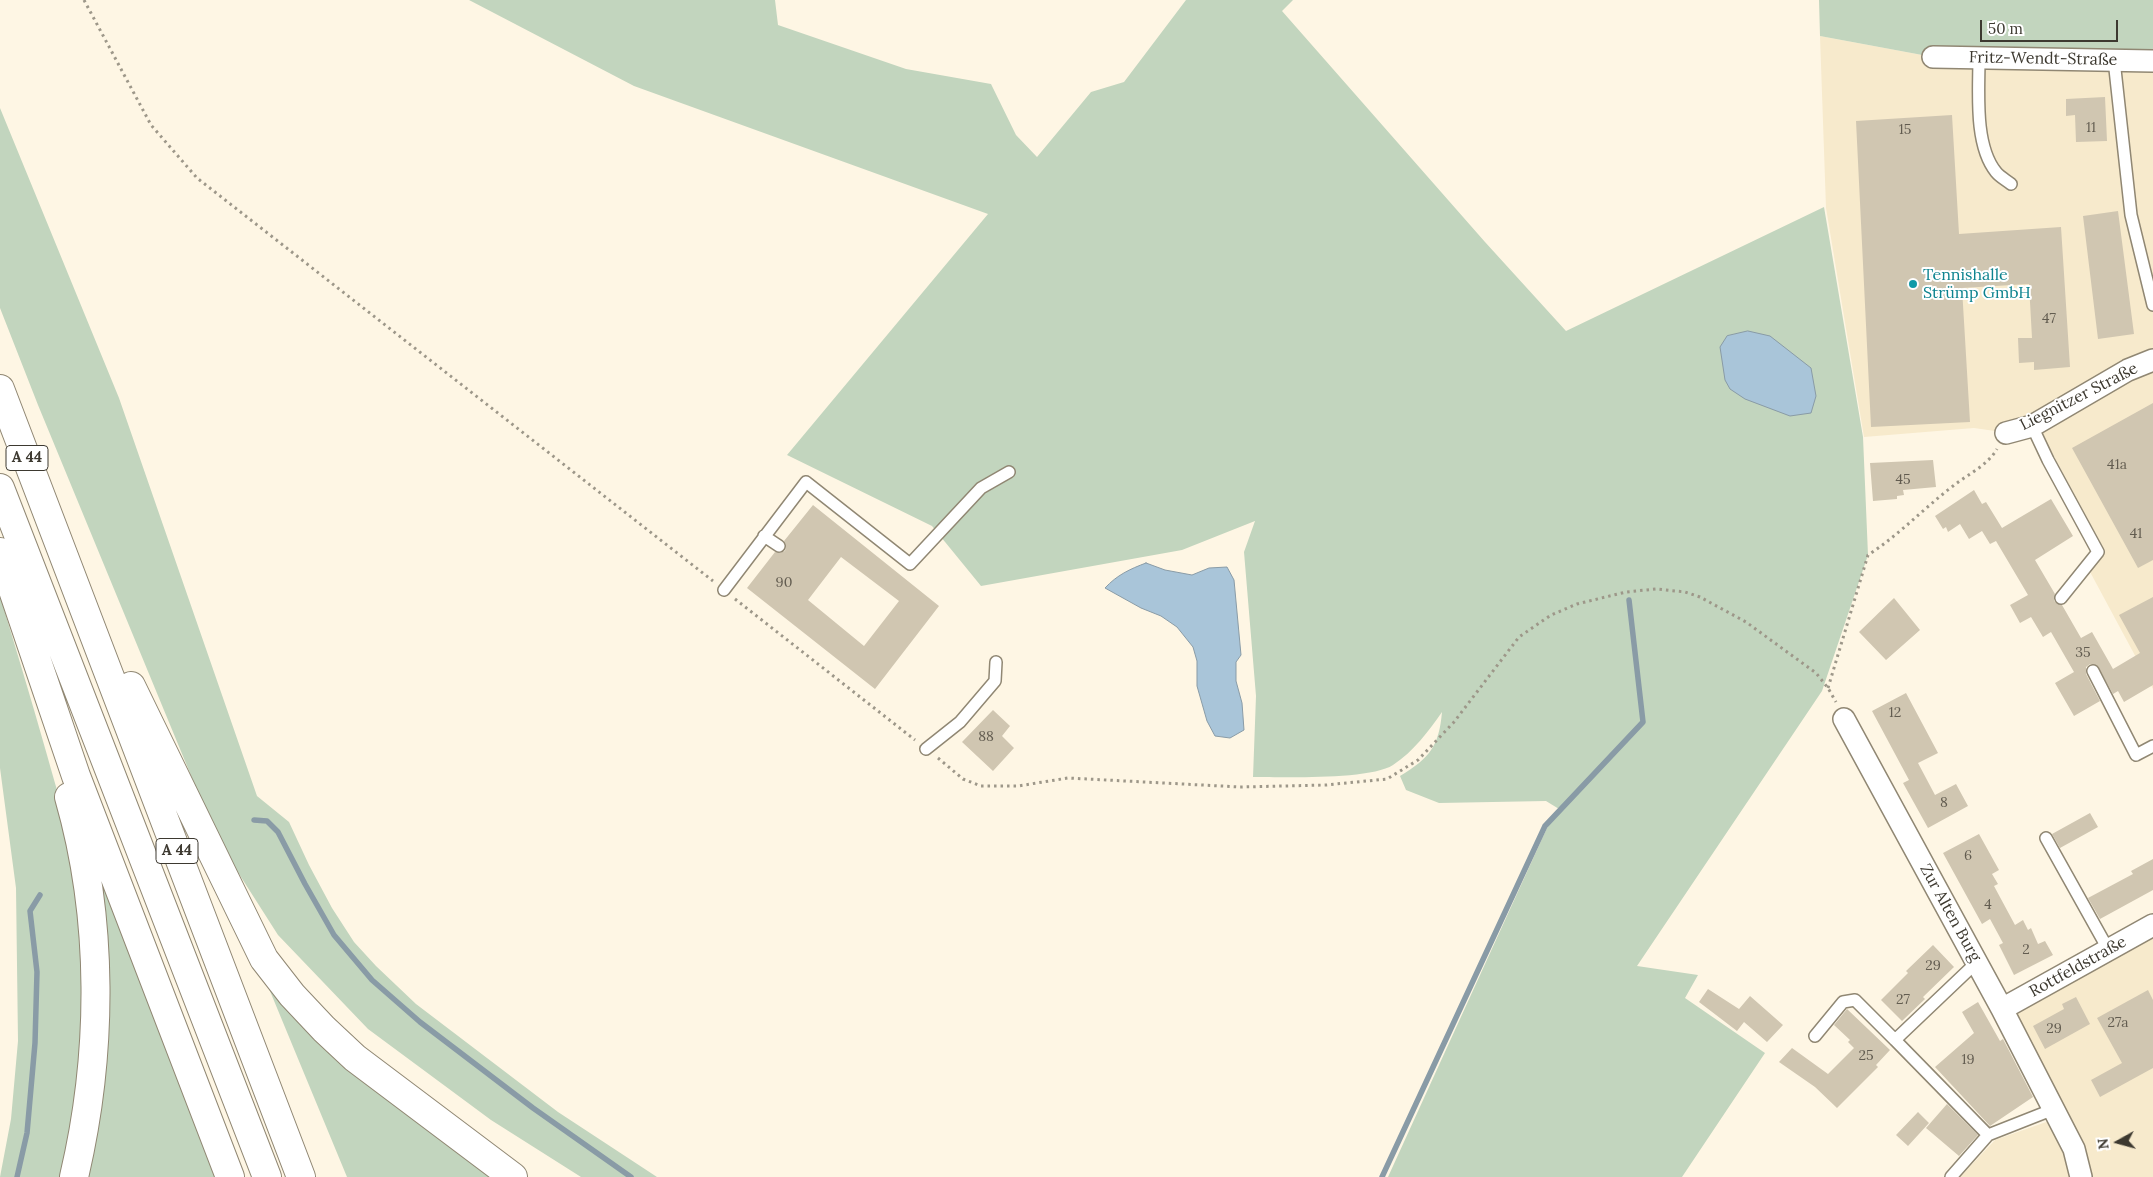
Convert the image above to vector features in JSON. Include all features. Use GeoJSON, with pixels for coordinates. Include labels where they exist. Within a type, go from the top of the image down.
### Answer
{"type":"FeatureCollection","features":[{"type":"Feature","properties":{"kind":"highway","name":"A 44"},"geometry":{"type":"LineString","coordinates":[[0,389],[301,1177]]}},
{"type":"Feature","properties":{"kind":"highway","name":"A 44"},"geometry":{"type":"LineString","coordinates":[[0,488],[268,1177]]}},
{"type":"Feature","properties":{"kind":"highway"},"geometry":{"type":"LineString","coordinates":[[53,526],[264,959],[292,995],[355,1058],[513,1177]]}},
{"type":"Feature","properties":{"kind":"highway"},"geometry":{"type":"LineString","coordinates":[[0,552],[25,631],[76,776],[230,1177]]}},
{"type":"Feature","properties":{"kind":"highway"},"geometry":{"type":"LineString","coordinates":[[25,631],[43,708],[72,807],[85,866],[92,925],[95,997],[92,1065],[84,1135],[74,1177]]}},
{"type":"Feature","properties":{"kind":"street","name":"Fritz-Wendt-Straße"},"geometry":{"type":"LineString","coordinates":[[1933,57],[2153,61]]}},
{"type":"Feature","properties":{"kind":"street","name":"Liegnitzer Straße"},"geometry":{"type":"LineString","coordinates":[[2006,433],[2032,426],[2128,370],[2153,360]]}},
{"type":"Feature","properties":{"kind":"street","name":"Zur Alten Burg"},"geometry":{"type":"LineString","coordinates":[[1844,719],[1977,962],[2054,1109],[2074,1149],[2081,1177]]}},
{"type":"Feature","properties":{"kind":"street","name":"Rottfeldstraße"},"geometry":{"type":"LineString","coordinates":[[2002,1009],[2153,925]]}},
{"type":"Feature","properties":{"kind":"lane"},"geometry":{"type":"LineString","coordinates":[[1979,58],[1980,123],[1985,153],[1996,172],[2011,184]]}},
{"type":"Feature","properties":{"kind":"lane"},"geometry":{"type":"LineString","coordinates":[[2114,60],[2130,215],[2153,305]]}},
{"type":"Feature","properties":{"kind":"lane"},"geometry":{"type":"LineString","coordinates":[[2032,426],[2048,460],[2098,552],[2061,598]]}},
{"type":"Feature","properties":{"kind":"lane"},"geometry":{"type":"LineString","coordinates":[[724,590],[806,482],[910,564],[981,488],[1009,472]]}},
{"type":"Feature","properties":{"kind":"lane"},"geometry":{"type":"LineString","coordinates":[[764,536],[779,546]]}},
{"type":"Feature","properties":{"kind":"lane"},"geometry":{"type":"LineString","coordinates":[[926,749],[960,722],[994,681],[996,662]]}},
{"type":"Feature","properties":{"kind":"lane"},"geometry":{"type":"LineString","coordinates":[[2093,671],[2136,755],[2153,746]]}},
{"type":"Feature","properties":{"kind":"lane"},"geometry":{"type":"LineString","coordinates":[[2046,838],[2108,949]]}},
{"type":"Feature","properties":{"kind":"lane"},"geometry":{"type":"LineString","coordinates":[[1896,1040],[1977,962]]}},
{"type":"Feature","properties":{"kind":"lane"},"geometry":{"type":"LineString","coordinates":[[1815,1036],[1843,1002],[1855,1000],[1988,1135]]}},
{"type":"Feature","properties":{"kind":"lane"},"geometry":{"type":"LineString","coordinates":[[1951,1177],[1988,1135],[2054,1109]]}},
{"type":"Feature","properties":{"kind":"path"},"geometry":{"type":"LineString","coordinates":[[1828,688],[1868,555],[1888,542],[1952,486],[1990,460],[2006,433]]}},
{"type":"Feature","properties":{"kind":"shaded area"},"geometry":{"type":"Polygon","coordinates":[[[1820,36],[1933,57],[2153,61],[2153,689],[2089,570],[2104,549],[2044,438],[1974,428],[1864,437],[1826,208],[1820,36]]]}},
{"type":"Feature","properties":{"kind":"shaded area"},"geometry":{"type":"Polygon","coordinates":[[[2153,925],[2153,1177],[1960,1177],[1995,1140],[2049,1121],[2002,1009],[2153,925]]]}},
{"type":"Feature","properties":{"kind":"green space"},"geometry":{"type":"Polygon","coordinates":[[[469,0],[775,0],[778,25],[906,69],[991,84],[1016,135],[1037,157],[1091,92],[1124,82],[1186,0],[1293,0],[1282,11],[1485,242],[1566,331],[1824,207],[1863,437],[1868,555],[1822,691],[1637,966],[1698,975],[1685,998],[1765,1053],[1682,1177],[1388,1177],[1547,828],[1559,809],[1546,801],[1439,803],[1406,790],[1400,776],[1419,763],[1431,750],[1441,724],[1442,712],[1408,754],[1393,765],[1382,770],[1326,777],[1253,777],[1256,696],[1244,552],[1255,521],[1182,550],[981,586],[932,526],[787,455],[988,214],[634,86],[469,0]]]}},
{"type":"Feature","properties":{"kind":"green space"},"geometry":{"type":"Polygon","coordinates":[[[1819,0],[2153,0],[2153,61],[1933,57],[1820,36],[1819,0]]]}},
{"type":"Feature","properties":{"kind":"green space"},"geometry":{"type":"Polygon","coordinates":[[[0,108],[119,398],[257,796],[289,822],[332,908],[354,942],[376,966],[416,1004],[558,1112],[657,1177],[581,1177],[491,1120],[368,1029],[278,935],[218,841],[38,405],[0,308],[0,108]]]}},
{"type":"Feature","properties":{"kind":"green space"},"geometry":{"type":"Polygon","coordinates":[[[0,596],[36,715],[65,821],[73,865],[78,910],[82,999],[80,1044],[70,1133],[61,1177],[0,1177],[11,1119],[18,1041],[16,888],[0,768],[0,596]]]}},
{"type":"Feature","properties":{"kind":"green space"},"geometry":{"type":"Polygon","coordinates":[[[101,878],[218,1177],[83,1177],[96,879],[101,878]]]}},
{"type":"Feature","properties":{"kind":"green space"},"geometry":{"type":"Polygon","coordinates":[[[265,979],[512,1177],[347,1177],[265,979]]]}},
{"type":"Feature","properties":{"kind":"water"},"geometry":{"type":"Polygon","coordinates":[[[1748,331],[1770,336],[1811,368],[1816,396],[1811,413],[1790,416],[1745,399],[1730,389],[1725,380],[1720,347],[1727,336],[1748,331]]]}},
{"type":"Feature","properties":{"kind":"water"},"geometry":{"type":"Polygon","coordinates":[[[1146,563],[1165,570],[1192,575],[1209,568],[1227,567],[1234,580],[1241,655],[1236,662],[1236,681],[1242,703],[1244,730],[1230,738],[1215,736],[1207,721],[1197,686],[1197,661],[1193,647],[1177,627],[1161,616],[1141,608],[1105,588],[1114,579],[1146,563]]]}},
{"type":"Feature","properties":{"kind":"building"},"geometry":{"type":"Polygon","coordinates":[[[2105,97],[2107,141],[2076,142],[2075,115],[2066,116],[2066,99],[2105,97]]]}},
{"type":"Feature","properties":{"kind":"building","name":"Tennishalle Strümp GmbH"},"geometry":{"type":"Polygon","coordinates":[[[1952,115],[1959,234],[2061,227],[2070,367],[2034,370],[2034,362],[2019,363],[2018,338],[2032,338],[2029,284],[1962,288],[1970,422],[1871,427],[1856,121],[1952,115]]]}},
{"type":"Feature","properties":{"kind":"building"},"geometry":{"type":"Polygon","coordinates":[[[2118,211],[2134,334],[2098,339],[2083,216],[2118,211]]]}},
{"type":"Feature","properties":{"kind":"building"},"geometry":{"type":"Polygon","coordinates":[[[2153,403],[2153,560],[2138,568],[2072,448],[2153,403]]]}},
{"type":"Feature","properties":{"kind":"building"},"geometry":{"type":"Polygon","coordinates":[[[1933,460],[1936,487],[1903,490],[1904,495],[1897,496],[1897,499],[1873,501],[1870,463],[1933,460]]]}},
{"type":"Feature","properties":{"kind":"building"},"geometry":{"type":"Polygon","coordinates":[[[1974,490],[1982,504],[1986,502],[2002,528],[2051,499],[2073,536],[2035,560],[2055,594],[2054,601],[2062,605],[2081,638],[2092,632],[2113,669],[2140,653],[2119,615],[2153,597],[2153,685],[2124,702],[2118,691],[2113,694],[2097,665],[2090,664],[2086,667],[2086,674],[2100,701],[2074,716],[2055,683],[2074,672],[2051,632],[2043,637],[2031,617],[2020,623],[2010,605],[2028,595],[1996,541],[1990,544],[1982,531],[1969,539],[1960,524],[1948,532],[1946,527],[1943,529],[1935,516],[1974,490]]]}},
{"type":"Feature","properties":{"kind":"building"},"geometry":{"type":"Polygon","coordinates":[[[813,505],[939,606],[875,689],[747,588],[775,552],[785,551],[784,541],[813,505]],[[841,557],[808,600],[864,646],[899,601],[841,557]]]}},
{"type":"Feature","properties":{"kind":"building"},"geometry":{"type":"Polygon","coordinates":[[[1894,598],[1920,630],[1886,660],[1859,632],[1894,598]]]}},
{"type":"Feature","properties":{"kind":"building"},"geometry":{"type":"Polygon","coordinates":[[[1906,693],[1938,753],[1918,763],[1935,795],[1956,784],[1968,806],[1928,828],[1903,783],[1909,780],[1872,711],[1906,693]]]}},
{"type":"Feature","properties":{"kind":"building"},"geometry":{"type":"Polygon","coordinates":[[[993,710],[1010,726],[1002,736],[1014,748],[993,771],[962,742],[993,710]]]}},
{"type":"Feature","properties":{"kind":"building"},"geometry":{"type":"Polygon","coordinates":[[[2090,813],[2098,827],[2060,848],[2052,834],[2090,813]]]}},
{"type":"Feature","properties":{"kind":"building"},"geometry":{"type":"Polygon","coordinates":[[[1979,834],[1999,870],[1992,874],[1998,884],[1994,886],[2015,925],[2023,920],[2028,930],[2031,928],[2038,944],[2045,941],[2053,955],[2014,975],[1999,945],[2003,943],[1990,919],[1982,924],[1943,853],[1979,834]]]}},
{"type":"Feature","properties":{"kind":"building"},"geometry":{"type":"Polygon","coordinates":[[[2153,859],[2153,890],[2100,919],[2088,898],[2133,874],[2131,871],[2153,859]]]}},
{"type":"Feature","properties":{"kind":"building"},"geometry":{"type":"Polygon","coordinates":[[[1933,945],[1954,967],[1923,997],[1925,999],[1902,1021],[1881,1000],[1908,973],[1906,971],[1933,945]]]}},
{"type":"Feature","properties":{"kind":"building"},"geometry":{"type":"Polygon","coordinates":[[[1708,989],[1739,1009],[1750,996],[1783,1025],[1767,1042],[1744,1022],[1737,1031],[1699,1002],[1708,989]]]}},
{"type":"Feature","properties":{"kind":"building"},"geometry":{"type":"Polygon","coordinates":[[[2148,990],[2153,1000],[2153,1068],[2100,1097],[2091,1080],[2122,1063],[2097,1018],[2148,990]]]}},
{"type":"Feature","properties":{"kind":"building"},"geometry":{"type":"Polygon","coordinates":[[[2076,997],[2090,1024],[2045,1049],[2033,1026],[2064,1009],[2062,1004],[2076,997]]]}},
{"type":"Feature","properties":{"kind":"building"},"geometry":{"type":"Polygon","coordinates":[[[1978,1002],[2000,1041],[2003,1039],[2033,1097],[1990,1126],[1935,1067],[1974,1033],[1962,1012],[1978,1002]]]}},
{"type":"Feature","properties":{"kind":"building"},"geometry":{"type":"Polygon","coordinates":[[[1847,1009],[1890,1050],[1876,1065],[1878,1067],[1837,1108],[1815,1087],[1779,1062],[1792,1048],[1828,1074],[1854,1048],[1848,1042],[1850,1040],[1834,1025],[1847,1009]]]}},
{"type":"Feature","properties":{"kind":"building"},"geometry":{"type":"Polygon","coordinates":[[[1947,1104],[1978,1135],[1959,1156],[1926,1128],[1947,1104]]]}},
{"type":"Feature","properties":{"kind":"building"},"geometry":{"type":"Polygon","coordinates":[[[1918,1112],[1929,1123],[1908,1146],[1896,1135],[1918,1112]]]}},
{"type":"Feature","properties":{"kind":"waterway"},"geometry":{"type":"LineString","coordinates":[[1382,1177],[1545,826],[1643,722],[1629,600]]}},
{"type":"Feature","properties":{"kind":"waterway"},"geometry":{"type":"LineString","coordinates":[[254,820],[267,821],[278,832],[334,935],[372,980],[420,1022],[533,1108],[631,1177]]}},
{"type":"Feature","properties":{"kind":"waterway"},"geometry":{"type":"LineString","coordinates":[[17,1177],[27,1133],[35,1043],[37,972],[30,911],[40,895]]}},
{"type":"Feature","properties":{"kind":"place","name":"Tennishalle Strümp GmbH"},"geometry":{"type":"Point","coordinates":[1913,284]}}]}
